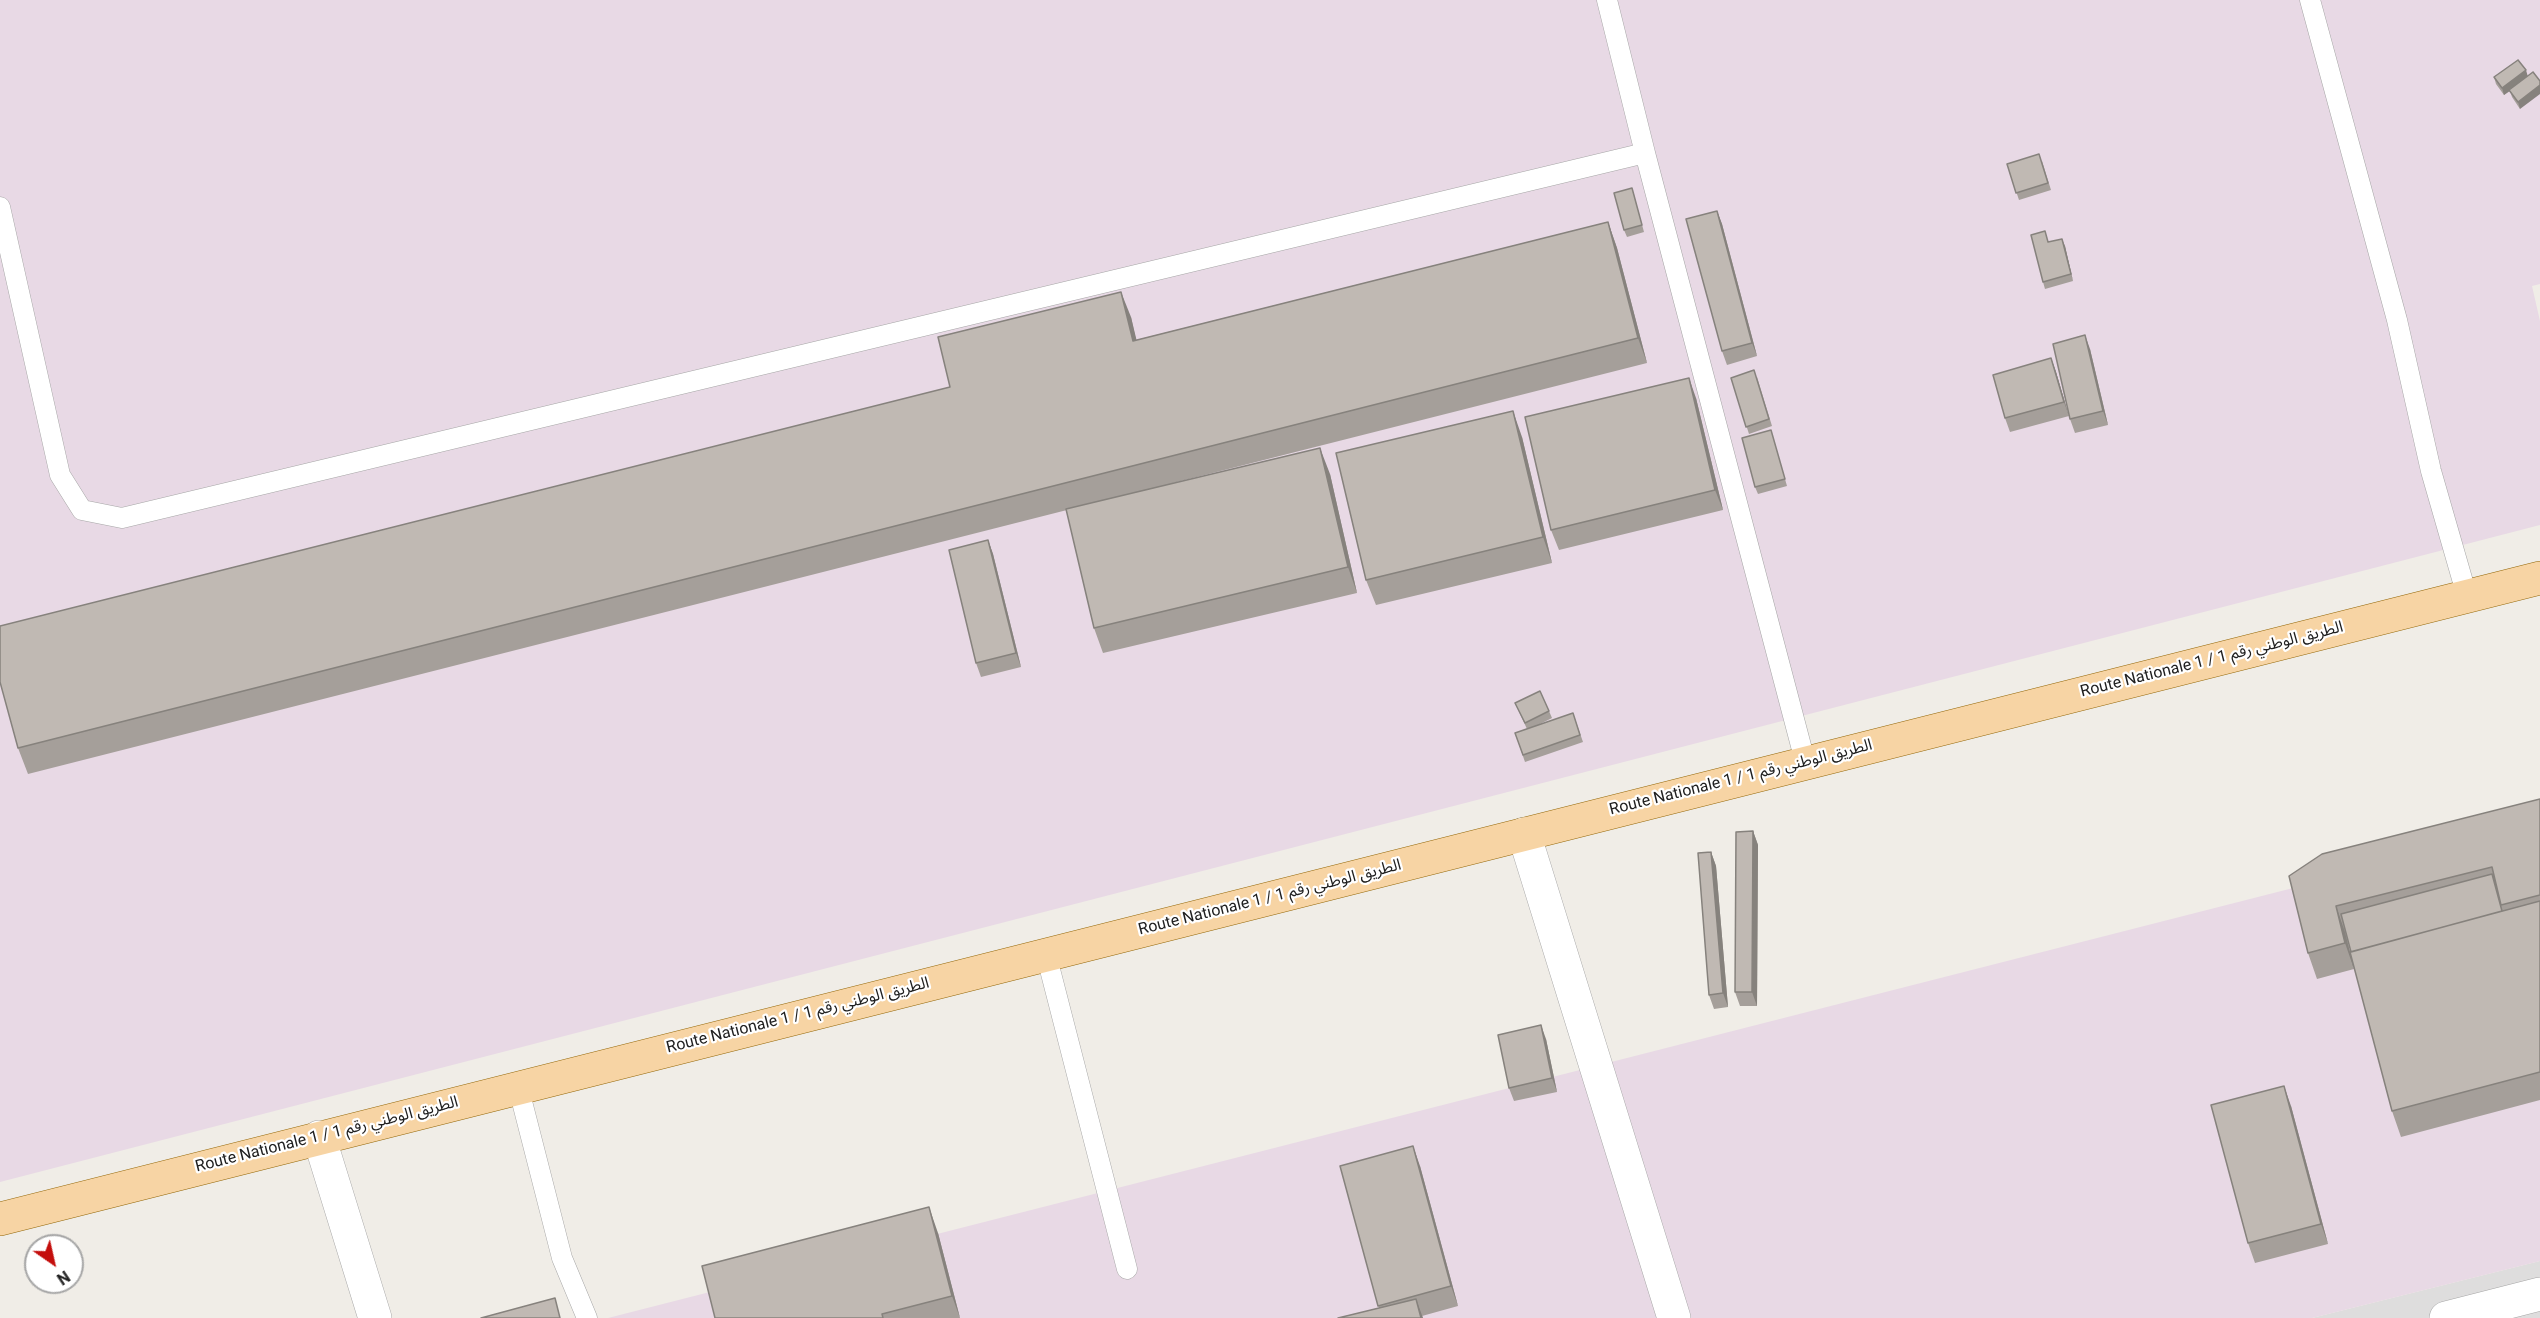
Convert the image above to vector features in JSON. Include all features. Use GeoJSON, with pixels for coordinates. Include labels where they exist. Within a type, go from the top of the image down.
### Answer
{"type":"FeatureCollection","features":[{"type":"Feature","properties":{"kind":"main road","name":"Route Nationale 1 / الطريق الوطني رقم 1"},"geometry":{"type":"LineString","coordinates":[[0,1219],[1805,761],[2540,578]]}},
{"type":"Feature","properties":{"kind":"street"},"geometry":{"type":"LineString","coordinates":[[1524,834],[1674,1318]]}},
{"type":"Feature","properties":{"kind":"street"},"geometry":{"type":"LineString","coordinates":[[319,1137],[375,1318]]}},
{"type":"Feature","properties":{"kind":"street"},"geometry":{"type":"LineString","coordinates":[[2446,1318],[2540,1294]]}},
{"type":"Feature","properties":{"kind":"lane"},"geometry":{"type":"LineString","coordinates":[[1607,0],[1805,761]]}},
{"type":"Feature","properties":{"kind":"lane"},"geometry":{"type":"LineString","coordinates":[[2310,0],[2397,320],[2431,471],[2467,596]]}},
{"type":"Feature","properties":{"kind":"lane"},"geometry":{"type":"LineString","coordinates":[[0,207],[60,475],[82,510],[122,518],[1645,153]]}},
{"type":"Feature","properties":{"kind":"lane"},"geometry":{"type":"LineString","coordinates":[[1046,954],[1127,1269]]}},
{"type":"Feature","properties":{"kind":"lane"},"geometry":{"type":"LineString","coordinates":[[518,1086],[562,1258],[587,1318]]}},
{"type":"Feature","properties":{"kind":"shaded area"},"geometry":{"type":"Polygon","coordinates":[[[0,0],[2540,0],[2540,284],[2532,286],[2540,321],[2540,525],[0,1182],[0,0]]]}},
{"type":"Feature","properties":{"kind":"shaded area"},"geometry":{"type":"Polygon","coordinates":[[[2540,825],[2540,1261],[2312,1318],[608,1318],[2540,825]]]}},
{"type":"Feature","properties":{"kind":"shaded area"},"geometry":{"type":"Polygon","coordinates":[[[2540,1261],[2540,1318],[2312,1318],[2540,1261]]]}},
{"type":"Feature","properties":{"kind":"building"},"geometry":{"type":"Polygon","coordinates":[[[2518,60],[2526,70],[2502,88],[2494,77],[2518,60]]]}},
{"type":"Feature","properties":{"kind":"building"},"geometry":{"type":"Polygon","coordinates":[[[2533,72],[2540,81],[2540,85],[2518,102],[2509,90],[2533,72]]]}},
{"type":"Feature","properties":{"kind":"building"},"geometry":{"type":"Polygon","coordinates":[[[2039,154],[2048,183],[2016,193],[2007,164],[2039,154]]]}},
{"type":"Feature","properties":{"kind":"building"},"geometry":{"type":"Polygon","coordinates":[[[1632,188],[1642,225],[1624,230],[1614,193],[1632,188]]]}},
{"type":"Feature","properties":{"kind":"building"},"geometry":{"type":"Polygon","coordinates":[[[1717,211],[1752,343],[1722,351],[1686,219],[1717,211]]]}},
{"type":"Feature","properties":{"kind":"building"},"geometry":{"type":"Polygon","coordinates":[[[1608,222],[1638,338],[18,748],[0,682],[0,626],[950,387],[938,337],[1121,292],[1133,341],[1608,222]]]}},
{"type":"Feature","properties":{"kind":"building"},"geometry":{"type":"Polygon","coordinates":[[[2045,231],[2048,242],[2062,239],[2071,274],[2043,282],[2031,235],[2045,231]]]}},
{"type":"Feature","properties":{"kind":"building"},"geometry":{"type":"Polygon","coordinates":[[[2085,335],[2103,411],[2070,419],[2053,344],[2085,335]]]}},
{"type":"Feature","properties":{"kind":"building"},"geometry":{"type":"Polygon","coordinates":[[[2051,358],[2064,402],[2005,418],[1993,375],[2051,358]]]}},
{"type":"Feature","properties":{"kind":"building"},"geometry":{"type":"Polygon","coordinates":[[[1754,370],[1769,419],[1746,427],[1731,378],[1754,370]]]}},
{"type":"Feature","properties":{"kind":"building"},"geometry":{"type":"Polygon","coordinates":[[[1689,378],[1715,490],[1551,530],[1525,417],[1689,378]]]}},
{"type":"Feature","properties":{"kind":"building"},"geometry":{"type":"Polygon","coordinates":[[[1513,411],[1543,537],[1366,580],[1336,453],[1513,411]]]}},
{"type":"Feature","properties":{"kind":"building"},"geometry":{"type":"Polygon","coordinates":[[[1771,430],[1785,479],[1755,487],[1742,438],[1771,430]]]}},
{"type":"Feature","properties":{"kind":"building"},"geometry":{"type":"Polygon","coordinates":[[[1320,448],[1348,567],[1094,628],[1066,509],[1320,448]]]}},
{"type":"Feature","properties":{"kind":"building"},"geometry":{"type":"Polygon","coordinates":[[[988,540],[1016,653],[976,663],[949,550],[988,540]]]}},
{"type":"Feature","properties":{"kind":"building"},"geometry":{"type":"Polygon","coordinates":[[[1540,691],[1549,711],[1525,723],[1515,703],[1540,691]]]}},
{"type":"Feature","properties":{"kind":"building"},"geometry":{"type":"Polygon","coordinates":[[[1573,713],[1580,735],[1523,755],[1515,733],[1573,713]]]}},
{"type":"Feature","properties":{"kind":"building"},"geometry":{"type":"Polygon","coordinates":[[[2540,799],[2540,895],[2501,905],[2492,867],[2336,906],[2345,943],[2308,953],[2289,876],[2322,854],[2540,799]]]}},
{"type":"Feature","properties":{"kind":"building"},"geometry":{"type":"Polygon","coordinates":[[[1753,831],[1752,992],[1735,992],[1736,832],[1753,831]]]}},
{"type":"Feature","properties":{"kind":"building"},"geometry":{"type":"Polygon","coordinates":[[[1711,852],[1723,993],[1709,995],[1698,853],[1711,852]]]}},
{"type":"Feature","properties":{"kind":"building"},"geometry":{"type":"Polygon","coordinates":[[[2492,874],[2502,911],[2351,952],[2341,914],[2492,874]]]}},
{"type":"Feature","properties":{"kind":"building"},"geometry":{"type":"Polygon","coordinates":[[[2540,901],[2540,1072],[2392,1111],[2350,952],[2540,901]]]}},
{"type":"Feature","properties":{"kind":"building"},"geometry":{"type":"Polygon","coordinates":[[[1541,1025],[1552,1078],[1509,1088],[1498,1035],[1541,1025]]]}},
{"type":"Feature","properties":{"kind":"building"},"geometry":{"type":"Polygon","coordinates":[[[2284,1086],[2321,1224],[2248,1243],[2211,1105],[2284,1086]]]}},
{"type":"Feature","properties":{"kind":"building"},"geometry":{"type":"Polygon","coordinates":[[[1413,1146],[1451,1286],[1378,1306],[1340,1166],[1413,1146]]]}},
{"type":"Feature","properties":{"kind":"building"},"geometry":{"type":"Polygon","coordinates":[[[929,1207],[952,1296],[882,1314],[883,1318],[715,1318],[702,1266],[929,1207]]]}},
{"type":"Feature","properties":{"kind":"building"},"geometry":{"type":"Polygon","coordinates":[[[555,1298],[560,1318],[481,1318],[555,1298]]]}},
{"type":"Feature","properties":{"kind":"building"},"geometry":{"type":"Polygon","coordinates":[[[1416,1299],[1421,1318],[1338,1318],[1416,1299]]]}}]}
